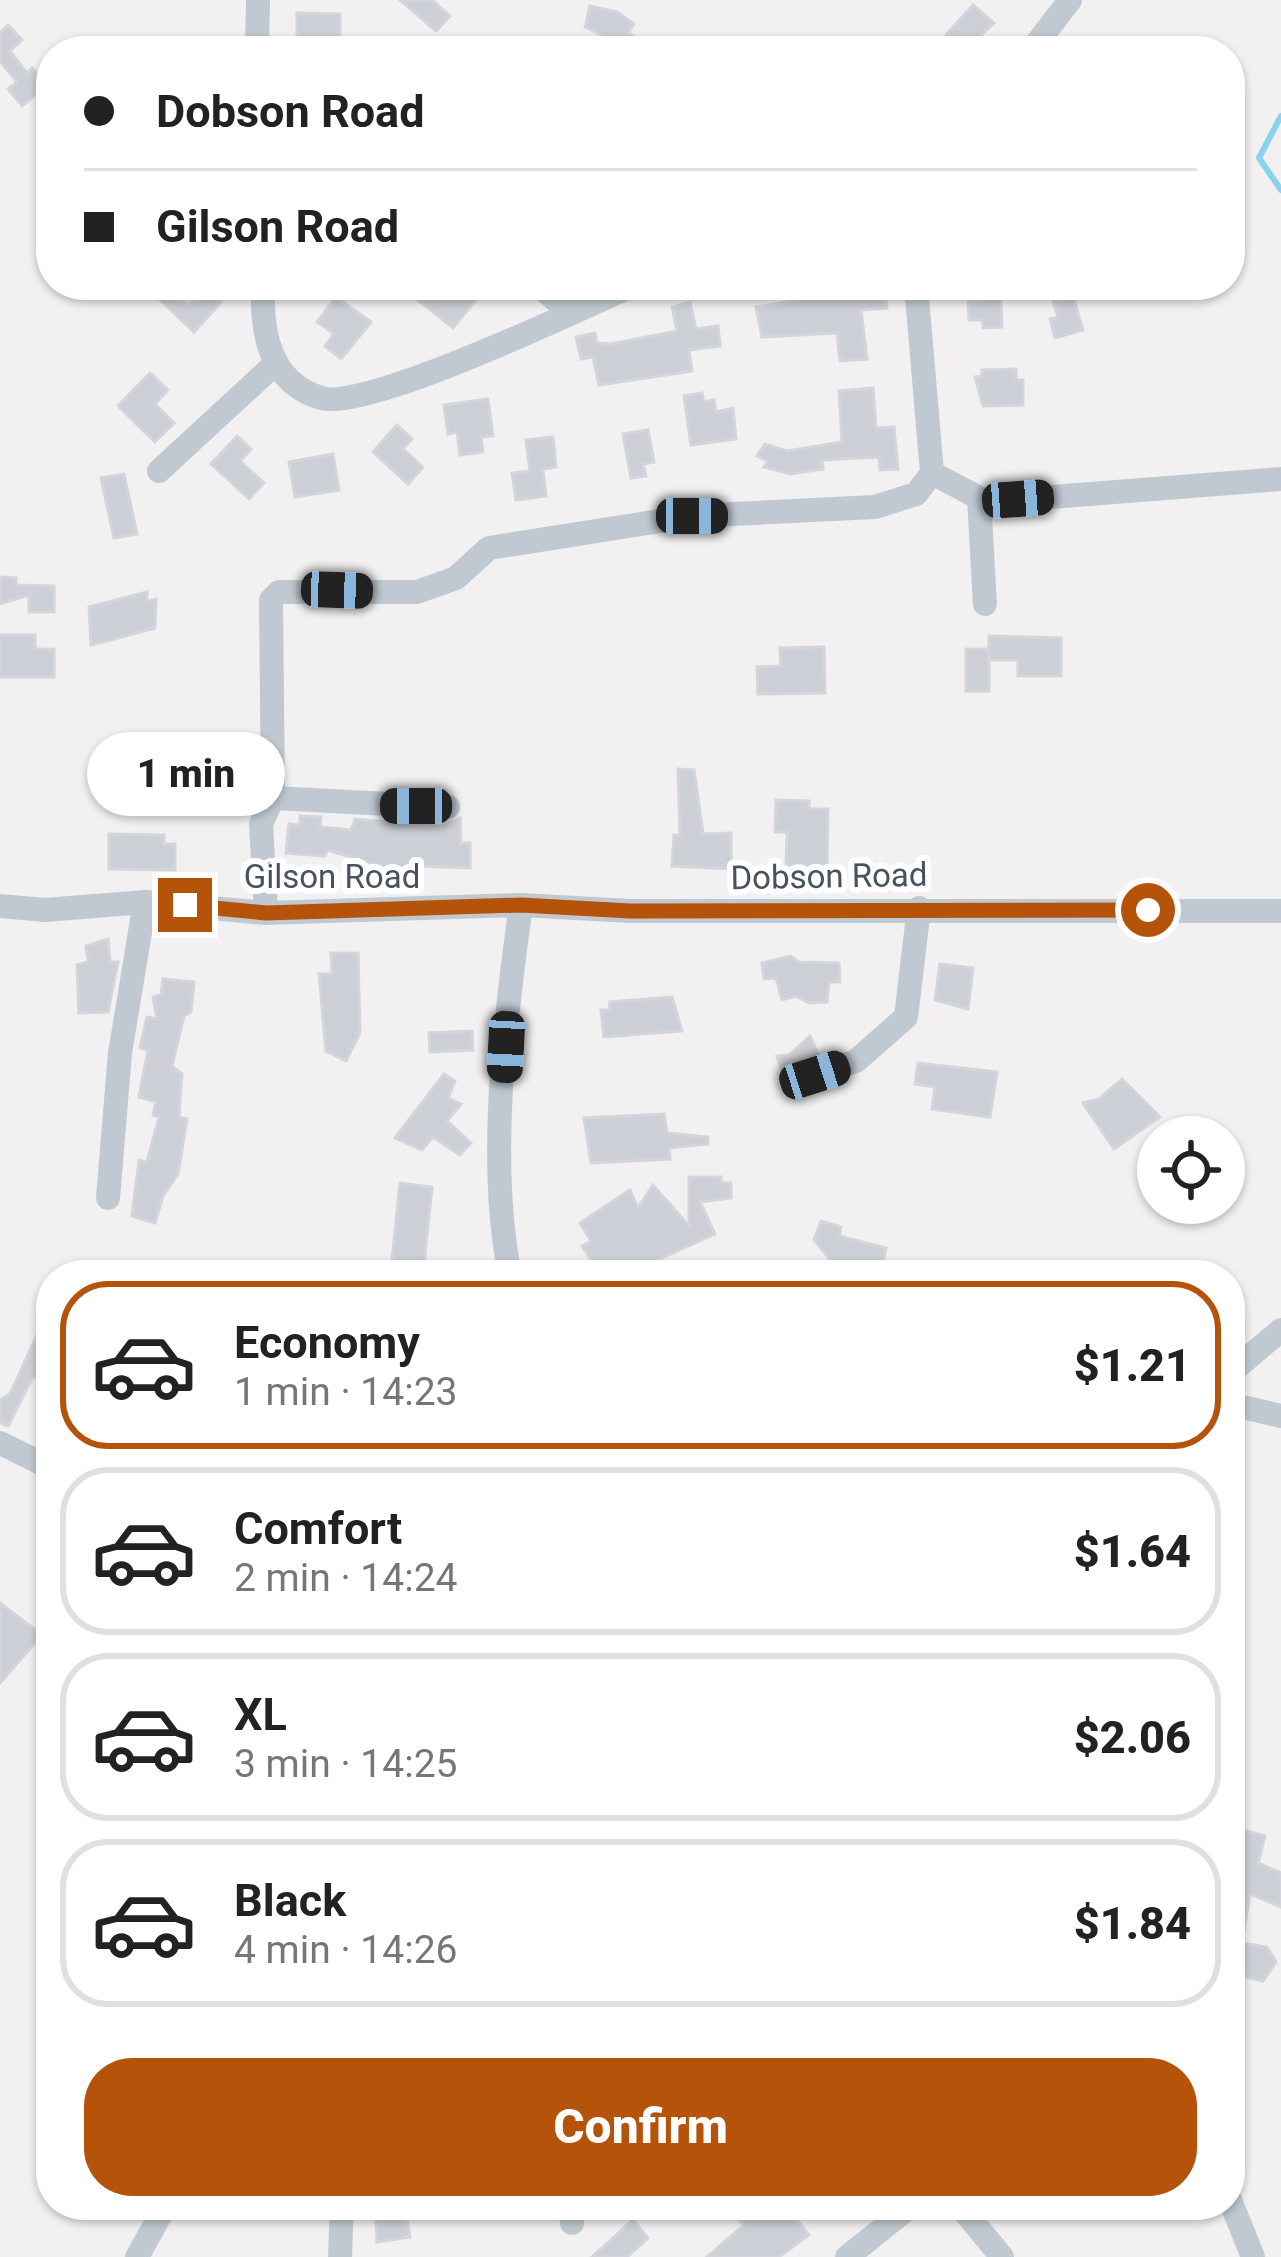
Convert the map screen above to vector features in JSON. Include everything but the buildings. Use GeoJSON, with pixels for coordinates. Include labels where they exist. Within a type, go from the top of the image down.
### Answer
{"type":"FeatureCollection","features":[{"type":"Feature","properties":{"kind":"street"},"geometry":{"type":"LineString","coordinates":[[257,36],[258,0]]}},
{"type":"Feature","properties":{"kind":"street"},"geometry":{"type":"LineString","coordinates":[[1042,36],[1070,0]]}},
{"type":"Feature","properties":{"kind":"street"},"geometry":{"type":"LineString","coordinates":[[263,300],[266,348],[276,363],[322,399],[350,399],[600,300]]}},
{"type":"Feature","properties":{"kind":"street"},"geometry":{"type":"LineString","coordinates":[[556,300],[571,313]]}},
{"type":"Feature","properties":{"kind":"street"},"geometry":{"type":"LineString","coordinates":[[266,913],[261,824],[273,798],[271,600],[278,592],[418,592],[456,578],[489,548],[692,516],[875,507],[916,494],[932,472],[917,300]]}},
{"type":"Feature","properties":{"kind":"street"},"geometry":{"type":"LineString","coordinates":[[159,471],[276,363]]}},
{"type":"Feature","properties":{"kind":"street"},"geometry":{"type":"LineString","coordinates":[[932,472],[987,502],[1281,479]]}},
{"type":"Feature","properties":{"kind":"street"},"geometry":{"type":"LineString","coordinates":[[979,498],[985,604]]}},
{"type":"Feature","properties":{"kind":"street"},"geometry":{"type":"LineString","coordinates":[[273,798],[448,807]]}},
{"type":"Feature","properties":{"kind":"street"},"geometry":{"type":"LineString","coordinates":[[108,1198],[120,1053],[145,902]]}},
{"type":"Feature","properties":{"kind":"street","name":"Gilson Road"},"geometry":{"type":"LineString","coordinates":[[0,906],[45,910],[145,902],[266,913],[521,905]]}},
{"type":"Feature","properties":{"kind":"street"},"geometry":{"type":"LineString","coordinates":[[508,1260],[503,1231],[507,1005],[521,905]]}},
{"type":"Feature","properties":{"kind":"street","name":"Dobson Road"},"geometry":{"type":"LineString","coordinates":[[521,905],[630,911],[1281,911]]}},
{"type":"Feature","properties":{"kind":"street"},"geometry":{"type":"LineString","coordinates":[[815,1075],[856,1061],[906,1016],[919,908]]}},
{"type":"Feature","properties":{"kind":"street"},"geometry":{"type":"LineString","coordinates":[[1245,1360],[1281,1330]]}},
{"type":"Feature","properties":{"kind":"street"},"geometry":{"type":"LineString","coordinates":[[1245,1408],[1281,1416]]}},
{"type":"Feature","properties":{"kind":"street"},"geometry":{"type":"LineString","coordinates":[[0,1443],[36,1461]]}},
{"type":"Feature","properties":{"kind":"street"},"geometry":{"type":"LineString","coordinates":[[137,2257],[158,2220]]}},
{"type":"Feature","properties":{"kind":"street"},"geometry":{"type":"LineString","coordinates":[[340,2257],[341,2220]]}},
{"type":"Feature","properties":{"kind":"street"},"geometry":{"type":"LineString","coordinates":[[847,2257],[893,2220]]}},
{"type":"Feature","properties":{"kind":"street"},"geometry":{"type":"LineString","coordinates":[[978,2220],[1002,2257]]}},
{"type":"Feature","properties":{"kind":"street"},"geometry":{"type":"LineString","coordinates":[[1238,2220],[1253,2257]]}},
{"type":"Feature","properties":{"kind":"waterway"},"geometry":{"type":"LineString","coordinates":[[1281,116],[1259,158],[1281,190]]}},
{"type":"Feature","properties":{"kind":"route"},"geometry":{"type":"LineString","coordinates":[[185,905],[266,913],[521,905],[630,911],[1148,910]]}}]}
